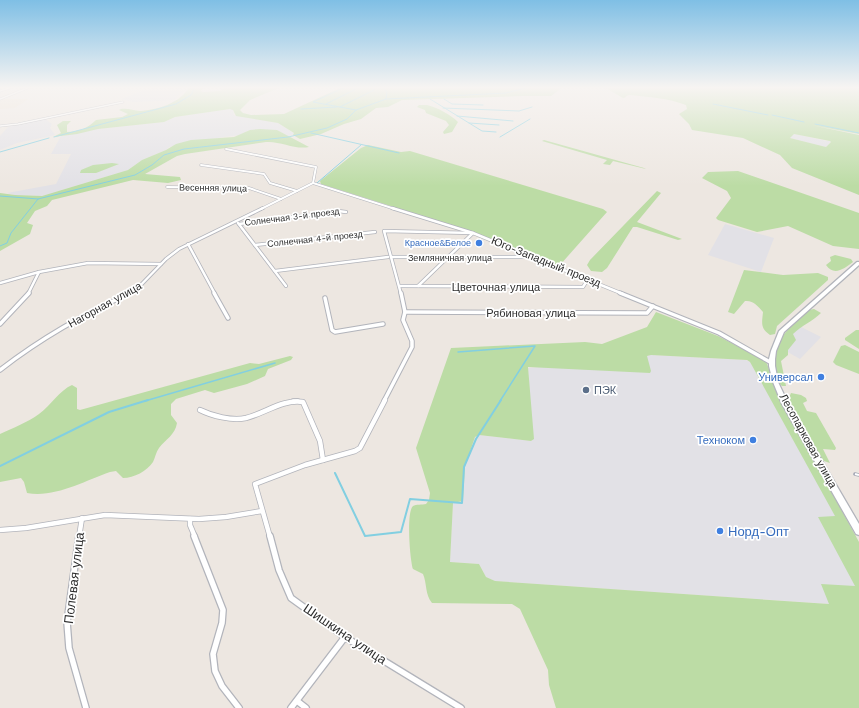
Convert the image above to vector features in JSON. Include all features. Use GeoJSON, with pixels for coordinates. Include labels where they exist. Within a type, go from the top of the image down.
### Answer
{"type":"FeatureCollection","features":[{"type":"Feature","properties":{"kind":"street"},"geometry":{"type":"LineString","coordinates":[[0,126],[38,120]]}},
{"type":"Feature","properties":{"kind":"street"},"geometry":{"type":"LineString","coordinates":[[226,149],[316,167],[314,184]]}},
{"type":"Feature","properties":{"kind":"street"},"geometry":{"type":"LineString","coordinates":[[201,165],[264,174],[270,182],[297,191]]}},
{"type":"Feature","properties":{"kind":"street","name":"Нагорная улица"},"geometry":{"type":"LineString","coordinates":[[0,370],[15,358],[97,308],[135,291],[171,254],[281,198],[314,184]]}},
{"type":"Feature","properties":{"kind":"street","name":"Юго-Западный проезд"},"geometry":{"type":"LineString","coordinates":[[314,184],[473,233],[719,333],[770,362]]}},
{"type":"Feature","properties":{"kind":"street","name":"Весенняя улица"},"geometry":{"type":"LineString","coordinates":[[166,187],[249,188],[281,198]]}},
{"type":"Feature","properties":{"kind":"street","name":"Солнечная 3-й проезд"},"geometry":{"type":"LineString","coordinates":[[239,224],[338,211],[346,212],[333,207]]}},
{"type":"Feature","properties":{"kind":"street"},"geometry":{"type":"LineString","coordinates":[[236,221],[286,286]]}},
{"type":"Feature","properties":{"kind":"street","name":"Шишкина улица"},"geometry":{"type":"LineString","coordinates":[[461,708],[439,693],[345,637],[291,598],[279,570],[255,484],[287,471],[323,460],[352,454],[360,448],[412,347],[412,341],[403,320],[405,312],[400,286],[390,257],[384,231],[473,233]]}},
{"type":"Feature","properties":{"kind":"street","name":"Солнечная 4-й проезд"},"geometry":{"type":"LineString","coordinates":[[255,245],[375,232]]}},
{"type":"Feature","properties":{"kind":"street"},"geometry":{"type":"LineString","coordinates":[[418,286],[473,233]]}},
{"type":"Feature","properties":{"kind":"street"},"geometry":{"type":"LineString","coordinates":[[188,244],[228,318]]}},
{"type":"Feature","properties":{"kind":"street","name":"Земляничная улица"},"geometry":{"type":"LineString","coordinates":[[275,271],[390,257],[532,257]]}},
{"type":"Feature","properties":{"kind":"street"},"geometry":{"type":"LineString","coordinates":[[0,282],[39,272],[88,263],[161,264]]}},
{"type":"Feature","properties":{"kind":"street","name":"Лесопарковая улица"},"geometry":{"type":"LineString","coordinates":[[859,263],[782,330],[775,344],[770,362],[774,380],[784,402],[859,531]]}},
{"type":"Feature","properties":{"kind":"street"},"geometry":{"type":"LineString","coordinates":[[0,324],[30,292],[39,272]]}},
{"type":"Feature","properties":{"kind":"street","name":"Цветочная улица"},"geometry":{"type":"LineString","coordinates":[[400,286],[583,287],[588,279]]}},
{"type":"Feature","properties":{"kind":"street"},"geometry":{"type":"LineString","coordinates":[[325,298],[332,330],[335,332],[383,324]]}},
{"type":"Feature","properties":{"kind":"street","name":"Рябиновая улица"},"geometry":{"type":"LineString","coordinates":[[405,312],[647,313],[653,306]]}},
{"type":"Feature","properties":{"kind":"street"},"geometry":{"type":"LineString","coordinates":[[200,410],[207,414],[243,418],[297,400],[304,402],[320,441],[323,460]]}},
{"type":"Feature","properties":{"kind":"street","name":"Полевая улица"},"geometry":{"type":"LineString","coordinates":[[0,530],[82,518],[128,514],[190,519],[239,516],[262,511]]}},
{"type":"Feature","properties":{"kind":"street","name":"Полевая улица"},"geometry":{"type":"LineString","coordinates":[[82,518],[67,622],[69,648],[86,708]]}},
{"type":"Feature","properties":{"kind":"street"},"geometry":{"type":"LineString","coordinates":[[190,519],[190,525],[223,610],[224,621],[215,645],[213,660],[215,677],[239,708]]}},
{"type":"Feature","properties":{"kind":"street"},"geometry":{"type":"LineString","coordinates":[[291,708],[345,637]]}},
{"type":"Feature","properties":{"kind":"street"},"geometry":{"type":"LineString","coordinates":[[297,701],[306,708]]}},
{"type":"Feature","properties":{"kind":"shaded area"},"geometry":{"type":"Polygon","coordinates":[[[46,120],[52,124],[50,128],[55,135],[17,143],[0,150],[0,136],[8,127],[46,120]]]}},
{"type":"Feature","properties":{"kind":"shaded area"},"geometry":{"type":"Polygon","coordinates":[[[168,120],[262,120],[278,123],[295,134],[288,136],[277,130],[250,130],[240,135],[169,147],[166,150],[142,160],[128,170],[42,196],[15,195],[7,193],[56,184],[71,154],[51,154],[61,136],[98,129],[164,122],[168,120]]]}},
{"type":"Feature","properties":{"kind":"shaded area"},"geometry":{"type":"Polygon","coordinates":[[[794,134],[831,141],[826,147],[789,138],[794,134]]]}},
{"type":"Feature","properties":{"kind":"shaded area"},"geometry":{"type":"Polygon","coordinates":[[[725,224],[774,238],[761,272],[708,255],[725,224]]]}},
{"type":"Feature","properties":{"kind":"shaded area"},"geometry":{"type":"Polygon","coordinates":[[[799,326],[821,337],[800,359],[786,351],[791,335],[799,326]]]}},
{"type":"Feature","properties":{"kind":"shaded area"},"geometry":{"type":"Polygon","coordinates":[[[647,356],[746,360],[750,362],[859,557],[859,606],[495,581],[486,577],[479,564],[450,562],[453,503],[461,503],[463,501],[465,466],[475,437],[479,435],[532,441],[528,368],[647,358],[647,356]]]}},
{"type":"Feature","properties":{"kind":"green space"},"geometry":{"type":"Polygon","coordinates":[[[96,120],[168,120],[164,122],[98,129],[77,134],[53,137],[61,133],[57,125],[63,121],[71,121],[67,125],[67,132],[79,130],[90,125],[96,120]]]}},
{"type":"Feature","properties":{"kind":"green space"},"geometry":{"type":"Polygon","coordinates":[[[260,120],[357,120],[321,134],[300,139],[293,135],[294,133],[278,123],[260,120]]]}},
{"type":"Feature","properties":{"kind":"green space"},"geometry":{"type":"Polygon","coordinates":[[[444,120],[456,120],[458,122],[452,132],[444,134],[443,132],[449,125],[444,120]]]}},
{"type":"Feature","properties":{"kind":"green space"},"geometry":{"type":"Polygon","coordinates":[[[685,120],[859,120],[859,134],[811,125],[859,135],[859,195],[792,168],[780,155],[743,138],[692,130],[685,120]],[[794,134],[790,138],[826,147],[831,142],[794,134]]]}},
{"type":"Feature","properties":{"kind":"green space"},"geometry":{"type":"Polygon","coordinates":[[[250,130],[277,130],[309,147],[304,148],[266,142],[177,156],[145,174],[180,177],[181,180],[168,183],[133,180],[52,200],[47,206],[35,211],[27,223],[33,225],[30,234],[0,251],[0,193],[42,196],[128,170],[142,160],[176,144],[191,140],[234,137],[250,130]]]}},
{"type":"Feature","properties":{"kind":"green space"},"geometry":{"type":"Polygon","coordinates":[[[544,140],[646,169],[613,161],[610,165],[603,164],[607,160],[542,141],[544,140]]]}},
{"type":"Feature","properties":{"kind":"green space"},"geometry":{"type":"Polygon","coordinates":[[[368,145],[401,152],[410,151],[603,209],[607,212],[560,265],[557,265],[473,232],[321,184],[320,181],[361,148],[368,145]]]}},
{"type":"Feature","properties":{"kind":"green space"},"geometry":{"type":"Polygon","coordinates":[[[112,163],[119,164],[96,173],[80,173],[81,170],[93,165],[112,163]]]}},
{"type":"Feature","properties":{"kind":"green space"},"geometry":{"type":"Polygon","coordinates":[[[738,171],[859,213],[859,249],[833,246],[788,226],[757,232],[718,220],[716,218],[731,198],[727,191],[702,178],[708,172],[738,171]]]}},
{"type":"Feature","properties":{"kind":"green space"},"geometry":{"type":"Polygon","coordinates":[[[657,191],[661,193],[637,222],[682,239],[678,240],[633,227],[607,268],[602,272],[591,271],[587,265],[590,260],[657,191]]]}},
{"type":"Feature","properties":{"kind":"green space"},"geometry":{"type":"Polygon","coordinates":[[[835,255],[851,259],[853,262],[840,270],[836,271],[829,269],[826,265],[831,261],[830,257],[835,255]]]}},
{"type":"Feature","properties":{"kind":"green space"},"geometry":{"type":"Polygon","coordinates":[[[744,270],[783,275],[818,273],[828,277],[828,280],[777,326],[775,334],[770,335],[763,328],[763,312],[753,302],[745,301],[734,314],[728,312],[744,270]]]}},
{"type":"Feature","properties":{"kind":"green space"},"geometry":{"type":"Polygon","coordinates":[[[814,309],[821,313],[793,334],[796,340],[788,350],[788,355],[781,361],[786,386],[782,386],[778,380],[774,362],[778,344],[788,329],[809,310],[814,309]]]}},
{"type":"Feature","properties":{"kind":"green space"},"geometry":{"type":"Polygon","coordinates":[[[656,312],[718,336],[766,361],[776,390],[859,542],[859,708],[556,708],[549,685],[548,670],[520,609],[512,604],[432,603],[430,600],[423,574],[413,569],[409,526],[413,506],[426,504],[429,500],[430,493],[416,448],[451,348],[585,342],[602,344],[647,327],[656,312]],[[651,355],[647,356],[651,371],[650,373],[528,367],[534,439],[531,441],[479,435],[475,437],[465,466],[463,501],[453,503],[450,562],[479,564],[486,577],[495,581],[829,604],[821,584],[855,586],[818,517],[835,516],[750,362],[747,360],[651,355]]]}},
{"type":"Feature","properties":{"kind":"green space"},"geometry":{"type":"Polygon","coordinates":[[[856,330],[859,330],[859,349],[845,340],[845,338],[856,330]]]}},
{"type":"Feature","properties":{"kind":"green space"},"geometry":{"type":"Polygon","coordinates":[[[845,345],[859,352],[859,374],[836,365],[833,362],[841,346],[845,345]]]}},
{"type":"Feature","properties":{"kind":"green space"},"geometry":{"type":"Polygon","coordinates":[[[290,356],[293,357],[291,360],[268,369],[265,376],[247,384],[214,393],[205,390],[176,399],[171,404],[171,415],[177,423],[174,431],[159,448],[153,462],[144,471],[136,475],[123,478],[116,471],[110,472],[69,488],[38,494],[27,493],[24,482],[21,478],[0,482],[0,434],[39,414],[63,390],[72,385],[77,388],[77,409],[80,410],[250,363],[259,364],[290,356]]]}},
{"type":"Feature","properties":{"kind":"green space"},"geometry":{"type":"Polygon","coordinates":[[[791,393],[801,395],[806,398],[807,401],[803,403],[807,411],[816,413],[836,448],[835,450],[823,449],[830,463],[821,460],[789,405],[788,400],[791,393]]]}},
{"type":"Feature","properties":{"kind":"waterway"},"geometry":{"type":"LineString","coordinates":[[54,137],[117,120]]}},
{"type":"Feature","properties":{"kind":"waterway"},"geometry":{"type":"LineString","coordinates":[[38,199],[135,175],[152,165],[164,155],[184,149],[288,137],[327,128],[345,120]]}},
{"type":"Feature","properties":{"kind":"waterway"},"geometry":{"type":"LineString","coordinates":[[464,120],[469,123]]}},
{"type":"Feature","properties":{"kind":"waterway"},"geometry":{"type":"LineString","coordinates":[[502,120],[513,121]]}},
{"type":"Feature","properties":{"kind":"waterway"},"geometry":{"type":"LineString","coordinates":[[500,137],[528,120]]}},
{"type":"Feature","properties":{"kind":"waterway"},"geometry":{"type":"LineString","coordinates":[[795,120],[804,122]]}},
{"type":"Feature","properties":{"kind":"waterway"},"geometry":{"type":"LineString","coordinates":[[469,123],[499,125]]}},
{"type":"Feature","properties":{"kind":"waterway"},"geometry":{"type":"LineString","coordinates":[[469,123],[482,131],[496,132]]}},
{"type":"Feature","properties":{"kind":"waterway"},"geometry":{"type":"LineString","coordinates":[[815,124],[859,133]]}},
{"type":"Feature","properties":{"kind":"waterway"},"geometry":{"type":"LineString","coordinates":[[311,133],[399,153]]}},
{"type":"Feature","properties":{"kind":"waterway"},"geometry":{"type":"LineString","coordinates":[[0,152],[49,138]]}},
{"type":"Feature","properties":{"kind":"waterway"},"geometry":{"type":"LineString","coordinates":[[317,183],[361,145]]}},
{"type":"Feature","properties":{"kind":"waterway"},"geometry":{"type":"LineString","coordinates":[[0,196],[38,199]]}},
{"type":"Feature","properties":{"kind":"waterway"},"geometry":{"type":"LineString","coordinates":[[0,246],[7,243],[11,233],[38,199]]}},
{"type":"Feature","properties":{"kind":"waterway"},"geometry":{"type":"LineString","coordinates":[[458,352],[535,346],[500,401]]}},
{"type":"Feature","properties":{"kind":"waterway"},"geometry":{"type":"LineString","coordinates":[[145,401],[275,363]]}},
{"type":"Feature","properties":{"kind":"waterway"},"geometry":{"type":"LineString","coordinates":[[0,466],[109,412],[148,400]]}},
{"type":"Feature","properties":{"kind":"waterway"},"geometry":{"type":"LineString","coordinates":[[335,473],[365,536],[401,532],[410,499],[462,503],[464,467],[476,439],[501,400]]}},
{"type":"Feature","properties":{"kind":"railway"},"geometry":{"type":"LineString","coordinates":[[855,474],[859,475]]}},
{"type":"Feature","properties":{"kind":"place","name":"Красное&Белое"},"geometry":{"type":"Point","coordinates":[479,243]}},
{"type":"Feature","properties":{"kind":"place","name":"Универсал"},"geometry":{"type":"Point","coordinates":[821,377]}},
{"type":"Feature","properties":{"kind":"place","name":"ПЭК"},"geometry":{"type":"Point","coordinates":[586,390]}},
{"type":"Feature","properties":{"kind":"place","name":"Техноком"},"geometry":{"type":"Point","coordinates":[753,440]}},
{"type":"Feature","properties":{"kind":"place","name":"Норд-Опт"},"geometry":{"type":"Point","coordinates":[720,531]}}]}
